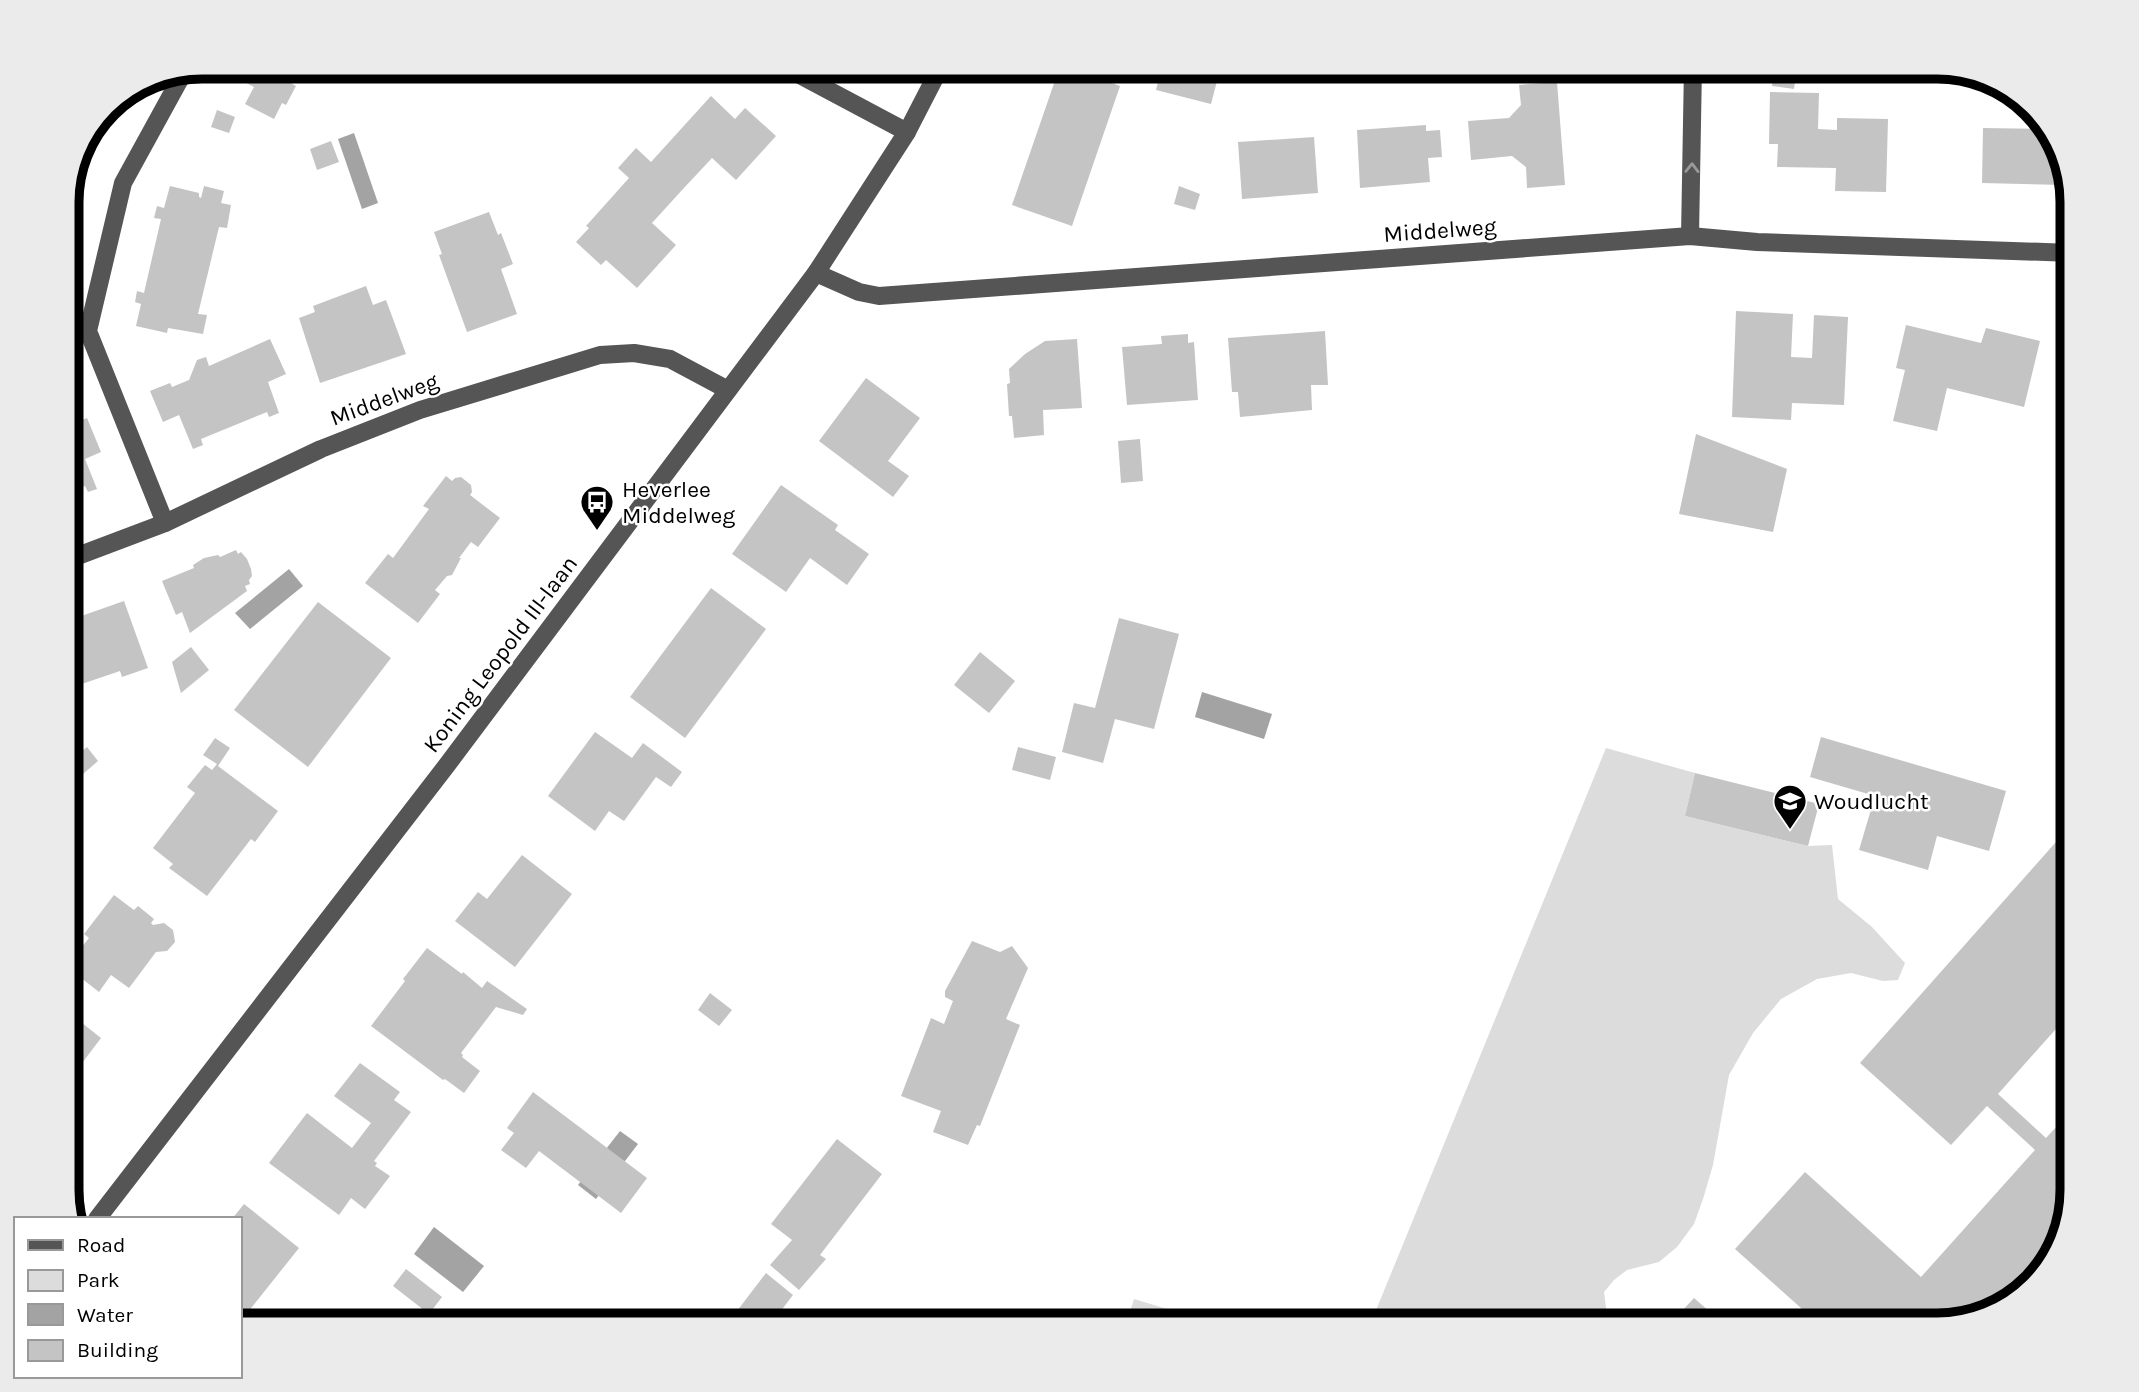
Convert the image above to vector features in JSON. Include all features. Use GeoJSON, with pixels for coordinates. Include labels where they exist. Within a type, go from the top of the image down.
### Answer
{"type":"FeatureCollection","features":[{"type":"Feature","properties":{"kind":"street"},"geometry":{"type":"LineString","coordinates":[[807,79],[907,132]]}},
{"type":"Feature","properties":{"kind":"street","name":"Koning Leopold III-laan"},"geometry":{"type":"LineString","coordinates":[[99,1217],[447,765],[816,273],[907,132],[934,79]]}},
{"type":"Feature","properties":{"kind":"street"},"geometry":{"type":"LineString","coordinates":[[1690,236],[1693,79]]}},
{"type":"Feature","properties":{"kind":"street"},"geometry":{"type":"LineString","coordinates":[[165,523],[88,331],[123,183],[179,81]]}},
{"type":"Feature","properties":{"kind":"street","name":"Middelweg"},"geometry":{"type":"LineString","coordinates":[[816,273],[859,292],[879,296],[1690,236],[1757,242],[2060,253]]}},
{"type":"Feature","properties":{"kind":"street","name":"Middelweg"},"geometry":{"type":"LineString","coordinates":[[79,555],[165,523],[321,449],[420,410],[600,355],[634,353],[670,359],[728,390]]}},
{"type":"Feature","properties":{"kind":"green space"},"geometry":{"type":"Polygon","coordinates":[[[1606,748],[1695,773],[1685,816],[1808,846],[1832,845],[1838,899],[1872,927],[1905,963],[1898,980],[1883,981],[1851,973],[1817,979],[1781,999],[1753,1033],[1729,1075],[1713,1165],[1703,1199],[1694,1224],[1677,1247],[1659,1262],[1627,1270],[1614,1280],[1604,1292],[1606,1313],[1375,1313],[1606,748]]]}},
{"type":"Feature","properties":{"kind":"green space"},"geometry":{"type":"Polygon","coordinates":[[[1134,1299],[1180,1313],[1130,1313],[1134,1299]]]}},
{"type":"Feature","properties":{"kind":"water"},"geometry":{"type":"Polygon","coordinates":[[[354,133],[378,203],[362,209],[338,139],[354,133]]]}},
{"type":"Feature","properties":{"kind":"water"},"geometry":{"type":"Polygon","coordinates":[[[289,569],[303,586],[250,629],[235,613],[289,569]]]}},
{"type":"Feature","properties":{"kind":"water"},"geometry":{"type":"Polygon","coordinates":[[[1202,692],[1272,714],[1264,739],[1195,717],[1202,692]]]}},
{"type":"Feature","properties":{"kind":"water"},"geometry":{"type":"Polygon","coordinates":[[[620,1131],[638,1144],[596,1199],[578,1185],[620,1131]]]}},
{"type":"Feature","properties":{"kind":"water"},"geometry":{"type":"Polygon","coordinates":[[[434,1227],[484,1266],[463,1292],[414,1254],[434,1227]]]}},
{"type":"Feature","properties":{"kind":"building"},"geometry":{"type":"Polygon","coordinates":[[[239,79],[291,79],[289,82],[296,86],[286,105],[282,103],[274,119],[245,104],[254,87],[239,79]]]}},
{"type":"Feature","properties":{"kind":"building"},"geometry":{"type":"Polygon","coordinates":[[[1056,79],[1101,79],[1120,86],[1072,226],[1012,205],[1056,79]]]}},
{"type":"Feature","properties":{"kind":"building"},"geometry":{"type":"Polygon","coordinates":[[[1159,79],[1218,79],[1211,104],[1156,90],[1159,79]]]}},
{"type":"Feature","properties":{"kind":"building"},"geometry":{"type":"Polygon","coordinates":[[[1773,79],[1795,79],[1794,89],[1772,86],[1773,79]]]}},
{"type":"Feature","properties":{"kind":"building"},"geometry":{"type":"Polygon","coordinates":[[[1557,82],[1565,185],[1527,188],[1526,167],[1512,156],[1471,160],[1468,121],[1509,118],[1521,105],[1519,85],[1557,82]]]}},
{"type":"Feature","properties":{"kind":"building"},"geometry":{"type":"Polygon","coordinates":[[[1770,92],[1819,93],[1818,129],[1837,130],[1837,118],[1888,119],[1886,192],[1835,191],[1836,168],[1777,167],[1778,144],[1769,144],[1770,92]]]}},
{"type":"Feature","properties":{"kind":"building"},"geometry":{"type":"Polygon","coordinates":[[[711,96],[735,119],[745,108],[776,136],[736,180],[712,158],[683,189],[652,223],[676,245],[637,288],[606,260],[601,265],[576,242],[589,228],[586,226],[629,178],[618,168],[636,148],[651,162],[711,96]]]}},
{"type":"Feature","properties":{"kind":"building"},"geometry":{"type":"Polygon","coordinates":[[[217,110],[235,117],[229,133],[211,127],[217,110]]]}},
{"type":"Feature","properties":{"kind":"building"},"geometry":{"type":"Polygon","coordinates":[[[1426,125],[1426,131],[1440,130],[1442,157],[1428,158],[1430,182],[1360,188],[1357,130],[1426,125]]]}},
{"type":"Feature","properties":{"kind":"building"},"geometry":{"type":"Polygon","coordinates":[[[1983,128],[2036,129],[2051,155],[2059,185],[1982,183],[1983,128]]]}},
{"type":"Feature","properties":{"kind":"building"},"geometry":{"type":"Polygon","coordinates":[[[1314,137],[1318,193],[1242,199],[1238,142],[1314,137]]]}},
{"type":"Feature","properties":{"kind":"building"},"geometry":{"type":"Polygon","coordinates":[[[331,141],[339,162],[317,170],[310,149],[331,141]]]}},
{"type":"Feature","properties":{"kind":"building"},"geometry":{"type":"Polygon","coordinates":[[[170,186],[199,193],[201,198],[204,186],[224,191],[221,203],[231,205],[227,228],[219,227],[198,314],[207,315],[203,334],[168,328],[167,333],[136,326],[141,304],[135,302],[137,291],[144,293],[161,219],[154,218],[157,206],[164,208],[170,186]]]}},
{"type":"Feature","properties":{"kind":"building"},"geometry":{"type":"Polygon","coordinates":[[[1179,186],[1200,194],[1195,210],[1174,204],[1179,186]]]}},
{"type":"Feature","properties":{"kind":"building"},"geometry":{"type":"Polygon","coordinates":[[[489,212],[513,264],[501,269],[517,314],[467,332],[439,255],[442,254],[434,232],[489,212]]]}},
{"type":"Feature","properties":{"kind":"building"},"geometry":{"type":"Polygon","coordinates":[[[366,286],[373,305],[386,300],[406,354],[320,383],[299,318],[315,312],[313,306],[366,286]]]}},
{"type":"Feature","properties":{"kind":"building"},"geometry":{"type":"Polygon","coordinates":[[[1736,311],[1793,314],[1791,357],[1812,358],[1814,315],[1848,317],[1844,405],[1792,403],[1791,420],[1732,417],[1736,311]]]}},
{"type":"Feature","properties":{"kind":"building"},"geometry":{"type":"Polygon","coordinates":[[[1906,325],[1981,343],[1986,328],[2040,341],[2024,407],[1947,388],[1937,431],[1893,421],[1905,370],[1896,368],[1906,325]]]}},
{"type":"Feature","properties":{"kind":"building"},"geometry":{"type":"Polygon","coordinates":[[[1325,331],[1328,385],[1311,385],[1312,410],[1240,417],[1238,392],[1232,392],[1228,338],[1325,331]]]}},
{"type":"Feature","properties":{"kind":"building"},"geometry":{"type":"Polygon","coordinates":[[[1188,334],[1188,343],[1194,342],[1198,400],[1127,405],[1122,347],[1162,344],[1161,336],[1188,334]]]}},
{"type":"Feature","properties":{"kind":"building"},"geometry":{"type":"Polygon","coordinates":[[[270,339],[286,374],[268,382],[279,413],[269,417],[267,412],[201,439],[203,445],[193,449],[179,415],[163,422],[150,391],[170,383],[172,387],[189,380],[197,360],[206,357],[209,366],[270,339]]]}},
{"type":"Feature","properties":{"kind":"building"},"geometry":{"type":"Polygon","coordinates":[[[1077,339],[1082,408],[1043,410],[1044,435],[1014,438],[1012,416],[1009,416],[1009,369],[1045,341],[1077,339]]]}},
{"type":"Feature","properties":{"kind":"building"},"geometry":{"type":"Polygon","coordinates":[[[866,378],[920,418],[888,461],[909,476],[893,497],[819,441],[866,378]]]}},
{"type":"Feature","properties":{"kind":"building"},"geometry":{"type":"Polygon","coordinates":[[[87,418],[101,452],[85,459],[97,489],[88,492],[85,486],[79,488],[79,421],[87,418]]]}},
{"type":"Feature","properties":{"kind":"building"},"geometry":{"type":"Polygon","coordinates":[[[1696,434],[1787,469],[1773,532],[1679,514],[1696,434]]]}},
{"type":"Feature","properties":{"kind":"building"},"geometry":{"type":"Polygon","coordinates":[[[1140,439],[1143,481],[1121,483],[1118,441],[1140,439]]]}},
{"type":"Feature","properties":{"kind":"building"},"geometry":{"type":"Polygon","coordinates":[[[446,476],[452,481],[461,477],[471,485],[470,495],[500,518],[478,547],[471,542],[459,558],[452,575],[447,576],[435,590],[440,594],[418,623],[365,583],[388,554],[393,558],[429,509],[423,506],[446,476]]]}},
{"type":"Feature","properties":{"kind":"building"},"geometry":{"type":"Polygon","coordinates":[[[781,485],[838,525],[835,530],[869,554],[847,585],[810,558],[786,592],[732,554],[781,485]]]}},
{"type":"Feature","properties":{"kind":"building"},"geometry":{"type":"Polygon","coordinates":[[[236,550],[247,559],[251,569],[250,584],[245,586],[247,591],[190,633],[182,612],[176,615],[162,581],[194,568],[193,565],[204,558],[218,555],[220,557],[236,550]]]}},
{"type":"Feature","properties":{"kind":"building"},"geometry":{"type":"Polygon","coordinates":[[[711,588],[766,629],[685,738],[630,697],[711,588]]]}},
{"type":"Feature","properties":{"kind":"building"},"geometry":{"type":"Polygon","coordinates":[[[124,601],[148,668],[122,677],[120,671],[79,685],[79,617],[124,601]]]}},
{"type":"Feature","properties":{"kind":"building"},"geometry":{"type":"Polygon","coordinates":[[[318,602],[391,658],[308,767],[234,710],[318,602]]]}},
{"type":"Feature","properties":{"kind":"building"},"geometry":{"type":"Polygon","coordinates":[[[1119,618],[1179,634],[1154,729],[1115,719],[1103,763],[1062,752],[1074,703],[1095,708],[1119,618]]]}},
{"type":"Feature","properties":{"kind":"building"},"geometry":{"type":"Polygon","coordinates":[[[191,647],[209,670],[181,693],[172,662],[191,647]]]}},
{"type":"Feature","properties":{"kind":"building"},"geometry":{"type":"Polygon","coordinates":[[[980,652],[1015,681],[989,713],[954,685],[980,652]]]}},
{"type":"Feature","properties":{"kind":"building"},"geometry":{"type":"Polygon","coordinates":[[[595,732],[632,758],[643,743],[682,772],[671,787],[656,777],[624,821],[609,811],[595,831],[548,796],[595,732]]]}},
{"type":"Feature","properties":{"kind":"building"},"geometry":{"type":"Polygon","coordinates":[[[1821,737],[2006,791],[1989,851],[1937,836],[1928,870],[1859,850],[1875,796],[1810,777],[1821,737]]]}},
{"type":"Feature","properties":{"kind":"building"},"geometry":{"type":"Polygon","coordinates":[[[215,738],[230,748],[218,766],[278,811],[255,842],[251,839],[207,896],[169,868],[173,864],[153,848],[195,793],[187,787],[205,765],[212,770],[217,764],[203,755],[215,738]]]}},
{"type":"Feature","properties":{"kind":"building"},"geometry":{"type":"Polygon","coordinates":[[[87,747],[98,761],[83,774],[79,769],[79,753],[87,747]]]}},
{"type":"Feature","properties":{"kind":"building"},"geometry":{"type":"Polygon","coordinates":[[[1018,747],[1056,757],[1050,780],[1012,770],[1018,747]]]}},
{"type":"Feature","properties":{"kind":"building"},"geometry":{"type":"Polygon","coordinates":[[[1695,773],[1819,804],[1808,846],[1685,816],[1695,773]]]}},
{"type":"Feature","properties":{"kind":"building"},"geometry":{"type":"Polygon","coordinates":[[[2060,838],[2060,1024],[1998,1094],[2046,1138],[2058,1125],[2060,1127],[2059,1206],[2048,1244],[2030,1271],[2018,1283],[1991,1301],[1953,1312],[1807,1313],[1735,1249],[1805,1172],[1921,1277],[2035,1150],[1987,1106],[1951,1145],[1860,1063],[2060,838]]]}},
{"type":"Feature","properties":{"kind":"building"},"geometry":{"type":"Polygon","coordinates":[[[522,855],[572,894],[515,967],[455,921],[478,892],[487,899],[522,855]]]}},
{"type":"Feature","properties":{"kind":"building"},"geometry":{"type":"Polygon","coordinates":[[[114,895],[134,910],[138,906],[154,919],[151,923],[153,925],[164,923],[173,930],[175,942],[167,951],[156,952],[129,988],[111,975],[99,992],[79,976],[79,946],[81,948],[89,938],[84,934],[114,895]]]}},
{"type":"Feature","properties":{"kind":"building"},"geometry":{"type":"Polygon","coordinates":[[[972,941],[1000,952],[1012,946],[1028,968],[1006,1019],[1020,1025],[980,1126],[977,1125],[968,1145],[933,1132],[941,1111],[901,1096],[931,1018],[944,1024],[953,1001],[945,997],[945,991],[972,941]]]}},
{"type":"Feature","properties":{"kind":"building"},"geometry":{"type":"Polygon","coordinates":[[[427,948],[482,988],[487,981],[527,1009],[523,1015],[496,1007],[461,1053],[462,1057],[480,1071],[464,1093],[371,1026],[427,948]]]}},
{"type":"Feature","properties":{"kind":"building"},"geometry":{"type":"Polygon","coordinates":[[[710,993],[732,1010],[719,1026],[698,1010],[710,993]]]}},
{"type":"Feature","properties":{"kind":"building"},"geometry":{"type":"Polygon","coordinates":[[[79,1021],[101,1038],[79,1067],[79,1021]]]}},
{"type":"Feature","properties":{"kind":"building"},"geometry":{"type":"Polygon","coordinates":[[[360,1063],[400,1092],[394,1100],[411,1112],[374,1161],[377,1163],[375,1166],[390,1176],[365,1209],[351,1198],[339,1215],[269,1163],[307,1113],[352,1148],[371,1123],[334,1096],[360,1063]]]}},
{"type":"Feature","properties":{"kind":"building"},"geometry":{"type":"Polygon","coordinates":[[[533,1092],[647,1178],[621,1213],[539,1151],[526,1168],[501,1150],[514,1133],[507,1128],[533,1092]]]}},
{"type":"Feature","properties":{"kind":"building"},"geometry":{"type":"Polygon","coordinates":[[[837,1139],[882,1174],[820,1255],[826,1259],[799,1290],[770,1265],[792,1240],[771,1224],[837,1139]]]}},
{"type":"Feature","properties":{"kind":"building"},"geometry":{"type":"Polygon","coordinates":[[[244,1204],[299,1248],[247,1313],[242,1313],[242,1217],[234,1217],[244,1204]]]}},
{"type":"Feature","properties":{"kind":"building"},"geometry":{"type":"Polygon","coordinates":[[[406,1269],[442,1297],[428,1313],[393,1286],[406,1269]]]}},
{"type":"Feature","properties":{"kind":"building"},"geometry":{"type":"Polygon","coordinates":[[[766,1273],[793,1295],[779,1313],[737,1311],[766,1273]]]}},
{"type":"Feature","properties":{"kind":"building"},"geometry":{"type":"Polygon","coordinates":[[[1694,1298],[1711,1313],[1680,1313],[1694,1298]]]}},
{"type":"Feature","properties":{"kind":"place","name":"Heverlee Middelweg"},"geometry":{"type":"Point","coordinates":[597,532]}},
{"type":"Feature","properties":{"kind":"place","name":"Woudlucht"},"geometry":{"type":"Point","coordinates":[1790,831]}}]}
